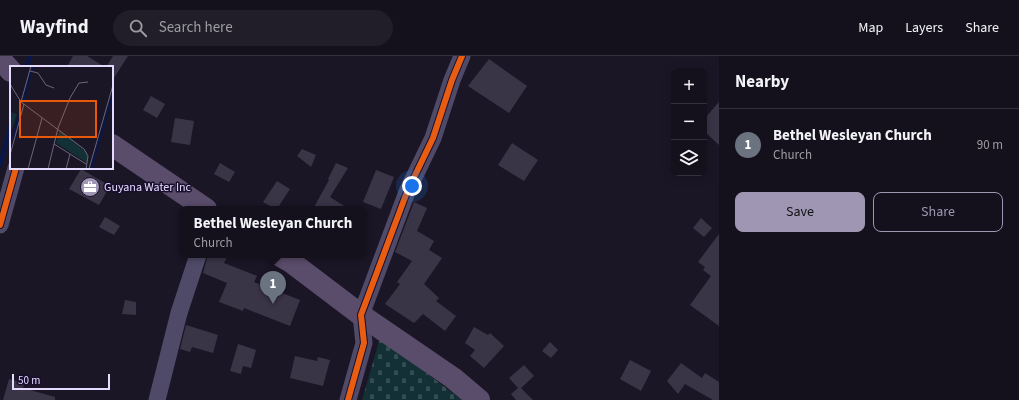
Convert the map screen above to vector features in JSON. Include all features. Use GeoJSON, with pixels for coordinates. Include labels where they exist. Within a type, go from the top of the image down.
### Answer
{"type":"FeatureCollection","features":[{"type":"Feature","properties":{"kind":"main road"},"geometry":{"type":"LineString","coordinates":[[0,59],[10,70]]}},
{"type":"Feature","properties":{"kind":"main road"},"geometry":{"type":"LineString","coordinates":[[113,146],[202,206]]}},
{"type":"Feature","properties":{"kind":"main road"},"geometry":{"type":"LineString","coordinates":[[284,258],[361,315],[453,378],[479,400]]}},
{"type":"Feature","properties":{"kind":"street"},"geometry":{"type":"LineString","coordinates":[[12,66],[15,56]]}},
{"type":"Feature","properties":{"kind":"street"},"geometry":{"type":"LineString","coordinates":[[348,400],[364,343],[361,315],[407,192],[433,138],[452,80],[462,56]]}},
{"type":"Feature","properties":{"kind":"street"},"geometry":{"type":"LineString","coordinates":[[0,225],[16,169]]}},
{"type":"Feature","properties":{"kind":"street"},"geometry":{"type":"LineString","coordinates":[[157,400],[179,313],[197,258]]}},
{"type":"Feature","properties":{"kind":"green space"},"geometry":{"type":"Polygon","coordinates":[[[380,338],[462,400],[362,400],[380,338]]]}},
{"type":"Feature","properties":{"kind":"building"},"geometry":{"type":"Polygon","coordinates":[[[73,56],[87,56],[103,66],[68,66],[73,56]]]}},
{"type":"Feature","properties":{"kind":"building"},"geometry":{"type":"Polygon","coordinates":[[[113,56],[128,56],[113,79],[113,66],[107,66],[113,56]]]}},
{"type":"Feature","properties":{"kind":"building"},"geometry":{"type":"Polygon","coordinates":[[[489,59],[527,86],[509,113],[468,86],[489,59]]]}},
{"type":"Feature","properties":{"kind":"building"},"geometry":{"type":"Polygon","coordinates":[[[151,96],[165,104],[157,118],[143,110],[151,96]]]}},
{"type":"Feature","properties":{"kind":"building"},"geometry":{"type":"Polygon","coordinates":[[[719,102],[719,145],[707,134],[707,116],[719,102]]]}},
{"type":"Feature","properties":{"kind":"building"},"geometry":{"type":"Polygon","coordinates":[[[175,118],[194,121],[190,145],[171,142],[175,118]]]}},
{"type":"Feature","properties":{"kind":"building"},"geometry":{"type":"Polygon","coordinates":[[[512,143],[538,160],[524,181],[498,165],[512,143]]]}},
{"type":"Feature","properties":{"kind":"building"},"geometry":{"type":"Polygon","coordinates":[[[302,149],[316,155],[311,167],[297,156],[302,149]]]}},
{"type":"Feature","properties":{"kind":"building"},"geometry":{"type":"Polygon","coordinates":[[[220,163],[235,172],[229,182],[214,174],[220,163]]]}},
{"type":"Feature","properties":{"kind":"building"},"geometry":{"type":"Polygon","coordinates":[[[336,163],[348,168],[330,197],[344,206],[315,206],[329,180],[328,179],[336,163]]]}},
{"type":"Feature","properties":{"kind":"building","name":"Guyana Water Inc"},"geometry":{"type":"Polygon","coordinates":[[[81,169],[110,186],[99,205],[69,189],[81,169]]]}},
{"type":"Feature","properties":{"kind":"building"},"geometry":{"type":"Polygon","coordinates":[[[376,170],[394,177],[381,209],[363,202],[376,170]]]}},
{"type":"Feature","properties":{"kind":"building"},"geometry":{"type":"Polygon","coordinates":[[[277,181],[290,189],[279,206],[270,206],[263,202],[277,181]]]}},
{"type":"Feature","properties":{"kind":"building"},"geometry":{"type":"Polygon","coordinates":[[[414,202],[427,208],[417,231],[434,241],[429,250],[442,258],[424,284],[439,298],[436,301],[456,316],[445,331],[423,314],[414,323],[385,304],[400,284],[397,282],[412,261],[395,252],[414,202]]]}},
{"type":"Feature","properties":{"kind":"building"},"geometry":{"type":"Polygon","coordinates":[[[105,217],[120,226],[114,235],[99,227],[105,217]]]}},
{"type":"Feature","properties":{"kind":"building"},"geometry":{"type":"Polygon","coordinates":[[[701,218],[712,228],[704,237],[693,228],[701,218]]]}},
{"type":"Feature","properties":{"kind":"building"},"geometry":{"type":"Polygon","coordinates":[[[719,234],[719,326],[690,305],[711,276],[703,270],[705,267],[698,262],[719,234]]]}},
{"type":"Feature","properties":{"kind":"building"},"geometry":{"type":"Polygon","coordinates":[[[207,258],[226,258],[224,263],[257,276],[254,282],[300,300],[290,326],[244,308],[243,311],[219,302],[227,283],[203,273],[207,258]]]}},
{"type":"Feature","properties":{"kind":"building"},"geometry":{"type":"Polygon","coordinates":[[[125,300],[136,302],[136,315],[122,314],[125,300]]]}},
{"type":"Feature","properties":{"kind":"building"},"geometry":{"type":"Polygon","coordinates":[[[186,325],[218,335],[213,353],[192,347],[190,352],[180,349],[186,325]]]}},
{"type":"Feature","properties":{"kind":"building"},"geometry":{"type":"Polygon","coordinates":[[[474,327],[488,335],[490,333],[504,346],[484,368],[470,356],[475,350],[465,343],[474,327]]]}},
{"type":"Feature","properties":{"kind":"building"},"geometry":{"type":"Polygon","coordinates":[[[550,342],[558,350],[551,358],[542,351],[550,342]]]}},
{"type":"Feature","properties":{"kind":"building"},"geometry":{"type":"Polygon","coordinates":[[[238,344],[256,350],[251,368],[243,366],[241,374],[230,371],[238,344]]]}},
{"type":"Feature","properties":{"kind":"building"},"geometry":{"type":"Polygon","coordinates":[[[295,356],[317,361],[318,357],[330,360],[323,386],[290,378],[295,356]]]}},
{"type":"Feature","properties":{"kind":"building"},"geometry":{"type":"Polygon","coordinates":[[[630,360],[651,371],[641,391],[620,379],[630,360]]]}},
{"type":"Feature","properties":{"kind":"building"},"geometry":{"type":"Polygon","coordinates":[[[681,363],[702,378],[705,373],[719,382],[719,400],[713,400],[685,384],[678,394],[667,381],[681,363]]]}},
{"type":"Feature","properties":{"kind":"building"},"geometry":{"type":"Polygon","coordinates":[[[524,365],[534,376],[521,388],[533,400],[516,400],[511,394],[518,388],[509,378],[524,365]]]}},
{"type":"Feature","properties":{"kind":"building"},"geometry":{"type":"Polygon","coordinates":[[[9,379],[24,383],[23,388],[55,397],[55,400],[3,400],[9,379]]]}},
{"type":"Feature","properties":{"kind":"waterway"},"geometry":{"type":"LineString","coordinates":[[27,66],[30,56]]}},
{"type":"Feature","properties":{"kind":"waterway"},"geometry":{"type":"LineString","coordinates":[[0,165],[10,129]]}},
{"type":"Feature","properties":{"kind":"cycle path"},"geometry":{"type":"LineString","coordinates":[[348,400],[364,343],[361,315],[407,192],[433,138],[452,80],[462,56]]}},
{"type":"Feature","properties":{"kind":"cycle path"},"geometry":{"type":"LineString","coordinates":[[0,225],[16,169]]}},
{"type":"Feature","properties":{"kind":"place","name":"Guyana Water Inc"},"geometry":{"type":"Point","coordinates":[90,187]}},
{"type":"Feature","properties":{"kind":"place","name":"Bethel Wesleyan Church"},"geometry":{"type":"Point","coordinates":[273,304]}}]}
